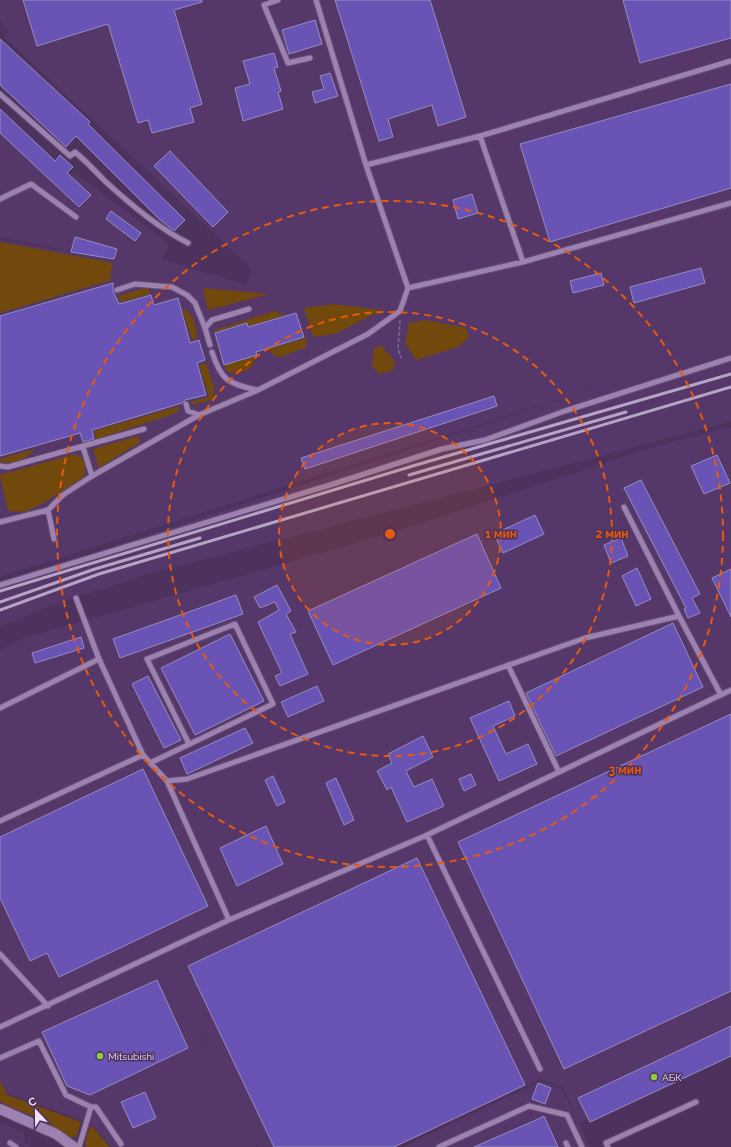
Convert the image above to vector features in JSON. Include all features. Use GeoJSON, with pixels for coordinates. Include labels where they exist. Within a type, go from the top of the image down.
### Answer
{"type":"FeatureCollection","features":[{"type":"Feature","properties":{"kind":"street"},"geometry":{"type":"LineString","coordinates":[[0,1109],[56,1134],[74,1147]]}},
{"type":"Feature","properties":{"kind":"lane"},"geometry":{"type":"LineString","coordinates":[[278,0],[264,5],[288,63],[310,58]]}},
{"type":"Feature","properties":{"kind":"lane"},"geometry":{"type":"LineString","coordinates":[[0,522],[48,510],[63,495],[92,476],[199,415],[258,390],[368,334],[400,311],[408,288],[366,165],[316,0]]}},
{"type":"Feature","properties":{"kind":"lane"},"geometry":{"type":"LineString","coordinates":[[366,165],[480,136],[731,61]]}},
{"type":"Feature","properties":{"kind":"lane"},"geometry":{"type":"LineString","coordinates":[[0,94],[70,156],[75,152],[82,157],[106,182],[154,223],[188,243]]}},
{"type":"Feature","properties":{"kind":"lane"},"geometry":{"type":"LineString","coordinates":[[480,136],[523,262]]}},
{"type":"Feature","properties":{"kind":"lane"},"geometry":{"type":"LineString","coordinates":[[0,199],[31,184],[76,217]]}},
{"type":"Feature","properties":{"kind":"lane"},"geometry":{"type":"LineString","coordinates":[[408,288],[523,262],[731,203]]}},
{"type":"Feature","properties":{"kind":"lane"},"geometry":{"type":"LineString","coordinates":[[117,290],[135,284],[172,287],[187,294],[195,303],[210,345]]}},
{"type":"Feature","properties":{"kind":"lane"},"geometry":{"type":"LineString","coordinates":[[205,328],[212,320],[249,309]]}},
{"type":"Feature","properties":{"kind":"lane"},"geometry":{"type":"LineString","coordinates":[[212,352],[218,372],[236,386],[258,390]]}},
{"type":"Feature","properties":{"kind":"lane"},"geometry":{"type":"LineString","coordinates":[[0,585],[330,485],[442,449],[486,440],[564,410],[731,358]]}},
{"type":"Feature","properties":{"kind":"lane"},"geometry":{"type":"LineString","coordinates":[[186,404],[188,411],[199,415]]}},
{"type":"Feature","properties":{"kind":"lane"},"geometry":{"type":"LineString","coordinates":[[0,466],[8,467],[144,429]]}},
{"type":"Feature","properties":{"kind":"lane"},"geometry":{"type":"LineString","coordinates":[[83,447],[92,476]]}},
{"type":"Feature","properties":{"kind":"lane"},"geometry":{"type":"LineString","coordinates":[[624,507],[721,695]]}},
{"type":"Feature","properties":{"kind":"lane"},"geometry":{"type":"LineString","coordinates":[[48,510],[54,538]]}},
{"type":"Feature","properties":{"kind":"lane"},"geometry":{"type":"LineString","coordinates":[[76,598],[99,659],[143,755],[167,781],[229,920]]}},
{"type":"Feature","properties":{"kind":"lane"},"geometry":{"type":"LineString","coordinates":[[167,781],[187,779],[585,638],[679,616]]}},
{"type":"Feature","properties":{"kind":"lane"},"geometry":{"type":"LineString","coordinates":[[150,763],[273,704],[235,624],[147,659],[189,744]]}},
{"type":"Feature","properties":{"kind":"lane"},"geometry":{"type":"LineString","coordinates":[[0,708],[99,659]]}},
{"type":"Feature","properties":{"kind":"lane"},"geometry":{"type":"LineString","coordinates":[[508,665],[559,772]]}},
{"type":"Feature","properties":{"kind":"lane"},"geometry":{"type":"LineString","coordinates":[[0,1027],[48,1006],[229,920],[427,835],[731,690]]}},
{"type":"Feature","properties":{"kind":"lane"},"geometry":{"type":"LineString","coordinates":[[0,821],[143,755]]}},
{"type":"Feature","properties":{"kind":"lane"},"geometry":{"type":"LineString","coordinates":[[427,835],[540,1069]]}},
{"type":"Feature","properties":{"kind":"lane"},"geometry":{"type":"LineString","coordinates":[[0,954],[48,1006]]}},
{"type":"Feature","properties":{"kind":"lane"},"geometry":{"type":"LineString","coordinates":[[0,1058],[39,1042],[66,1095],[91,1107],[96,1107],[121,1144]]}},
{"type":"Feature","properties":{"kind":"lane"},"geometry":{"type":"LineString","coordinates":[[608,1147],[606,1143],[696,1102]]}},
{"type":"Feature","properties":{"kind":"lane"},"geometry":{"type":"LineString","coordinates":[[439,1147],[529,1106],[567,1115],[582,1147]]}},
{"type":"Feature","properties":{"kind":"lane"},"geometry":{"type":"LineString","coordinates":[[79,1147],[91,1107]]}},
{"type":"Feature","properties":{"kind":"lane"},"geometry":{"type":"LineString","coordinates":[[10,1143],[16,1147]]}},
{"type":"Feature","properties":{"kind":"path"},"geometry":{"type":"LineString","coordinates":[[394,314],[400,319],[398,349],[401,358]]}},
{"type":"Feature","properties":{"kind":"shaded area"},"geometry":{"type":"Polygon","coordinates":[[[0,0],[731,0],[731,422],[152,573],[58,603],[0,627],[0,584],[601,386],[0,577],[0,240],[115,260],[0,237],[0,111],[72,175],[74,172],[169,244],[162,259],[246,285],[252,269],[4,37],[9,32],[0,20],[0,0]]]}},
{"type":"Feature","properties":{"kind":"shaded area"},"geometry":{"type":"Polygon","coordinates":[[[0,242],[113,263],[110,277],[112,280],[0,313],[0,242]]]}},
{"type":"Feature","properties":{"kind":"shaded area"},"geometry":{"type":"Polygon","coordinates":[[[148,287],[150,294],[120,302],[118,296],[148,287]]]}},
{"type":"Feature","properties":{"kind":"shaded area"},"geometry":{"type":"Polygon","coordinates":[[[203,288],[269,294],[208,310],[203,288]]]}},
{"type":"Feature","properties":{"kind":"shaded area"},"geometry":{"type":"Polygon","coordinates":[[[333,304],[382,310],[335,334],[313,337],[304,308],[333,304]]]}},
{"type":"Feature","properties":{"kind":"shaded area"},"geometry":{"type":"Polygon","coordinates":[[[182,309],[186,310],[192,316],[197,338],[192,340],[182,309]]]}},
{"type":"Feature","properties":{"kind":"shaded area"},"geometry":{"type":"Polygon","coordinates":[[[275,311],[282,314],[282,316],[249,326],[247,322],[215,332],[214,330],[275,311]]]}},
{"type":"Feature","properties":{"kind":"shaded area"},"geometry":{"type":"Polygon","coordinates":[[[425,320],[466,328],[469,337],[458,347],[416,360],[405,343],[409,323],[425,320]]]}},
{"type":"Feature","properties":{"kind":"shaded area"},"geometry":{"type":"Polygon","coordinates":[[[307,338],[306,347],[281,357],[275,356],[267,349],[307,338]]]}},
{"type":"Feature","properties":{"kind":"shaded area"},"geometry":{"type":"Polygon","coordinates":[[[381,345],[395,362],[393,370],[380,374],[372,366],[374,348],[381,345]]]}},
{"type":"Feature","properties":{"kind":"shaded area"},"geometry":{"type":"Polygon","coordinates":[[[257,356],[251,368],[236,374],[226,371],[225,365],[257,356]]]}},
{"type":"Feature","properties":{"kind":"shaded area"},"geometry":{"type":"Polygon","coordinates":[[[206,363],[214,387],[213,399],[193,405],[190,402],[209,397],[199,365],[206,363]]]}},
{"type":"Feature","properties":{"kind":"shaded area"},"geometry":{"type":"Polygon","coordinates":[[[179,406],[179,410],[171,415],[96,439],[94,431],[179,406]]]}},
{"type":"Feature","properties":{"kind":"shaded area"},"geometry":{"type":"Polygon","coordinates":[[[731,427],[731,1057],[589,1123],[587,1119],[579,1123],[590,1147],[403,1147],[541,1081],[562,1089],[578,1120],[564,1088],[540,1079],[396,1147],[258,1147],[189,1006],[257,1147],[112,1147],[90,1123],[6,1093],[0,1080],[0,650],[20,639],[384,535],[660,445],[731,427]]]}},
{"type":"Feature","properties":{"kind":"shaded area"},"geometry":{"type":"Polygon","coordinates":[[[138,436],[140,442],[99,468],[93,449],[138,436]]]}},
{"type":"Feature","properties":{"kind":"shaded area"},"geometry":{"type":"Polygon","coordinates":[[[34,449],[29,455],[14,462],[0,461],[0,459],[34,449]]]}},
{"type":"Feature","properties":{"kind":"shaded area"},"geometry":{"type":"Polygon","coordinates":[[[74,454],[81,457],[85,462],[84,477],[40,505],[24,512],[8,511],[0,475],[74,454]]]}},
{"type":"Feature","properties":{"kind":"shaded area"},"geometry":{"type":"Polygon","coordinates":[[[0,1081],[7,1095],[81,1122],[76,1137],[71,1137],[33,1116],[4,1104],[0,1100],[0,1081]]]}},
{"type":"Feature","properties":{"kind":"shaded area"},"geometry":{"type":"Polygon","coordinates":[[[0,1123],[24,1132],[25,1143],[31,1147],[0,1147],[0,1123]]]}},
{"type":"Feature","properties":{"kind":"shaded area"},"geometry":{"type":"Polygon","coordinates":[[[91,1125],[110,1147],[86,1147],[85,1141],[91,1125]]]}},
{"type":"Feature","properties":{"kind":"building"},"geometry":{"type":"Polygon","coordinates":[[[23,0],[202,0],[202,2],[174,10],[202,104],[190,108],[194,122],[152,133],[148,120],[138,123],[108,24],[37,46],[23,0]]]}},
{"type":"Feature","properties":{"kind":"building"},"geometry":{"type":"Polygon","coordinates":[[[335,0],[430,0],[466,117],[438,126],[432,105],[388,119],[393,137],[379,141],[335,0]]]}},
{"type":"Feature","properties":{"kind":"building"},"geometry":{"type":"Polygon","coordinates":[[[623,0],[731,0],[731,38],[640,63],[623,0]]]}},
{"type":"Feature","properties":{"kind":"building"},"geometry":{"type":"Polygon","coordinates":[[[315,20],[322,44],[289,54],[282,30],[315,20]]]}},
{"type":"Feature","properties":{"kind":"building"},"geometry":{"type":"Polygon","coordinates":[[[0,39],[90,122],[88,124],[185,220],[174,231],[159,219],[76,136],[66,147],[0,85],[0,39]]]}},
{"type":"Feature","properties":{"kind":"building"},"geometry":{"type":"Polygon","coordinates":[[[274,53],[278,67],[274,68],[281,91],[278,92],[283,109],[243,121],[235,88],[250,84],[243,61],[274,53]]]}},
{"type":"Feature","properties":{"kind":"building"},"geometry":{"type":"Polygon","coordinates":[[[330,73],[338,96],[315,103],[312,92],[324,89],[320,76],[330,73]]]}},
{"type":"Feature","properties":{"kind":"building"},"geometry":{"type":"Polygon","coordinates":[[[731,84],[731,188],[550,242],[520,144],[731,84]]]}},
{"type":"Feature","properties":{"kind":"building"},"geometry":{"type":"Polygon","coordinates":[[[0,109],[55,161],[60,155],[73,167],[67,173],[91,195],[79,207],[0,133],[0,109]]]}},
{"type":"Feature","properties":{"kind":"building"},"geometry":{"type":"Polygon","coordinates":[[[170,151],[228,212],[213,227],[154,166],[170,151]]]}},
{"type":"Feature","properties":{"kind":"building"},"geometry":{"type":"Polygon","coordinates":[[[472,194],[478,213],[458,219],[453,200],[472,194]]]}},
{"type":"Feature","properties":{"kind":"building"},"geometry":{"type":"Polygon","coordinates":[[[111,211],[141,233],[135,241],[106,219],[111,211]]]}},
{"type":"Feature","properties":{"kind":"building"},"geometry":{"type":"Polygon","coordinates":[[[75,237],[117,249],[114,259],[71,252],[75,237]]]}},
{"type":"Feature","properties":{"kind":"building"},"geometry":{"type":"Polygon","coordinates":[[[701,268],[705,283],[634,303],[630,287],[701,268]]]}},
{"type":"Feature","properties":{"kind":"building"},"geometry":{"type":"Polygon","coordinates":[[[601,273],[604,285],[573,293],[570,281],[601,273]]]}},
{"type":"Feature","properties":{"kind":"building"},"geometry":{"type":"Polygon","coordinates":[[[113,283],[113,291],[119,304],[151,295],[154,305],[178,298],[190,343],[199,340],[205,360],[197,363],[206,395],[185,400],[182,403],[92,430],[94,439],[83,442],[80,433],[0,456],[0,316],[113,283]]]}},
{"type":"Feature","properties":{"kind":"building"},"geometry":{"type":"Polygon","coordinates":[[[296,313],[304,337],[256,352],[257,355],[224,365],[215,333],[247,323],[248,327],[296,313]]]}},
{"type":"Feature","properties":{"kind":"building"},"geometry":{"type":"Polygon","coordinates":[[[494,396],[497,406],[305,469],[301,458],[494,396]]]}},
{"type":"Feature","properties":{"kind":"building"},"geometry":{"type":"Polygon","coordinates":[[[717,455],[730,483],[704,494],[691,466],[717,455]]]}},
{"type":"Feature","properties":{"kind":"building"},"geometry":{"type":"Polygon","coordinates":[[[641,480],[700,594],[692,598],[700,613],[688,618],[684,609],[686,608],[624,488],[641,480]]]}},
{"type":"Feature","properties":{"kind":"building"},"geometry":{"type":"Polygon","coordinates":[[[535,515],[544,534],[503,553],[494,534],[535,515]]]}},
{"type":"Feature","properties":{"kind":"building"},"geometry":{"type":"Polygon","coordinates":[[[477,534],[501,588],[333,665],[308,611],[477,534]]]}},
{"type":"Feature","properties":{"kind":"building"},"geometry":{"type":"Polygon","coordinates":[[[621,538],[628,556],[611,563],[604,545],[621,538]]]}},
{"type":"Feature","properties":{"kind":"building"},"geometry":{"type":"Polygon","coordinates":[[[637,568],[651,599],[636,606],[622,576],[637,568]]]}},
{"type":"Feature","properties":{"kind":"building"},"geometry":{"type":"Polygon","coordinates":[[[731,569],[731,617],[712,578],[731,569]]]}},
{"type":"Feature","properties":{"kind":"building"},"geometry":{"type":"Polygon","coordinates":[[[277,585],[291,611],[286,614],[296,632],[290,634],[308,674],[280,686],[275,676],[282,673],[258,622],[279,610],[275,602],[260,608],[254,597],[277,585]]]}},
{"type":"Feature","properties":{"kind":"building"},"geometry":{"type":"Polygon","coordinates":[[[236,595],[243,614],[120,658],[113,639],[236,595]]]}},
{"type":"Feature","properties":{"kind":"building"},"geometry":{"type":"Polygon","coordinates":[[[673,623],[703,687],[556,756],[526,693],[673,623]]]}},
{"type":"Feature","properties":{"kind":"building"},"geometry":{"type":"Polygon","coordinates":[[[230,634],[264,701],[195,735],[161,668],[230,634]]]}},
{"type":"Feature","properties":{"kind":"building"},"geometry":{"type":"Polygon","coordinates":[[[81,637],[84,648],[35,663],[32,653],[81,637]]]}},
{"type":"Feature","properties":{"kind":"building"},"geometry":{"type":"Polygon","coordinates":[[[148,676],[181,740],[164,748],[132,684],[148,676]]]}},
{"type":"Feature","properties":{"kind":"building"},"geometry":{"type":"Polygon","coordinates":[[[317,686],[324,701],[288,717],[281,702],[317,686]]]}},
{"type":"Feature","properties":{"kind":"building"},"geometry":{"type":"Polygon","coordinates":[[[509,701],[515,716],[493,726],[506,754],[528,744],[537,764],[499,781],[470,718],[509,701]]]}},
{"type":"Feature","properties":{"kind":"building"},"geometry":{"type":"Polygon","coordinates":[[[731,714],[731,991],[564,1069],[458,842],[731,714]]]}},
{"type":"Feature","properties":{"kind":"building"},"geometry":{"type":"Polygon","coordinates":[[[245,728],[253,743],[187,774],[180,758],[245,728]]]}},
{"type":"Feature","properties":{"kind":"building"},"geometry":{"type":"Polygon","coordinates":[[[423,736],[433,757],[406,771],[414,787],[432,779],[444,806],[407,822],[391,787],[387,790],[377,771],[392,763],[388,754],[423,736]]]}},
{"type":"Feature","properties":{"kind":"building"},"geometry":{"type":"Polygon","coordinates":[[[143,769],[208,906],[59,977],[47,953],[30,961],[0,898],[0,837],[143,769]]]}},
{"type":"Feature","properties":{"kind":"building"},"geometry":{"type":"Polygon","coordinates":[[[471,774],[476,785],[464,791],[459,779],[471,774]]]}},
{"type":"Feature","properties":{"kind":"building"},"geometry":{"type":"Polygon","coordinates":[[[273,776],[285,802],[277,806],[265,780],[273,776]]]}},
{"type":"Feature","properties":{"kind":"building"},"geometry":{"type":"Polygon","coordinates":[[[336,778],[354,820],[344,825],[326,783],[336,778]]]}},
{"type":"Feature","properties":{"kind":"building"},"geometry":{"type":"Polygon","coordinates":[[[266,826],[283,864],[237,886],[220,848],[266,826]]]}},
{"type":"Feature","properties":{"kind":"building"},"geometry":{"type":"Polygon","coordinates":[[[417,858],[525,1085],[394,1147],[274,1147],[188,966],[417,858]]]}},
{"type":"Feature","properties":{"kind":"building"},"geometry":{"type":"Polygon","coordinates":[[[157,980],[188,1048],[90,1095],[67,1086],[42,1032],[157,980]]]}},
{"type":"Feature","properties":{"kind":"building","name":"АБК"},"geometry":{"type":"Polygon","coordinates":[[[731,1026],[731,1056],[590,1122],[578,1098],[731,1026]]]}},
{"type":"Feature","properties":{"kind":"building"},"geometry":{"type":"Polygon","coordinates":[[[538,1083],[551,1088],[545,1104],[532,1099],[538,1083]]]}},
{"type":"Feature","properties":{"kind":"building"},"geometry":{"type":"Polygon","coordinates":[[[145,1092],[156,1118],[133,1128],[121,1102],[145,1092]]]}},
{"type":"Feature","properties":{"kind":"building"},"geometry":{"type":"Polygon","coordinates":[[[544,1116],[558,1147],[474,1147],[536,1120],[544,1116]]]}},
{"type":"Feature","properties":{"kind":"railway"},"geometry":{"type":"LineString","coordinates":[[0,591],[416,465],[731,374]]}},
{"type":"Feature","properties":{"kind":"railway"},"geometry":{"type":"LineString","coordinates":[[0,610],[99,574],[731,387]]}},
{"type":"Feature","properties":{"kind":"railway"},"geometry":{"type":"LineString","coordinates":[[409,475],[626,412]]}},
{"type":"Feature","properties":{"kind":"railway"},"geometry":{"type":"LineString","coordinates":[[0,602],[95,569],[200,538]]}},
{"type":"Feature","properties":{"kind":"place","name":"Mitsubishi"},"geometry":{"type":"Point","coordinates":[100,1056]}},
{"type":"Feature","properties":{"kind":"place","name":"АБК"},"geometry":{"type":"Point","coordinates":[654,1077]}}]}
